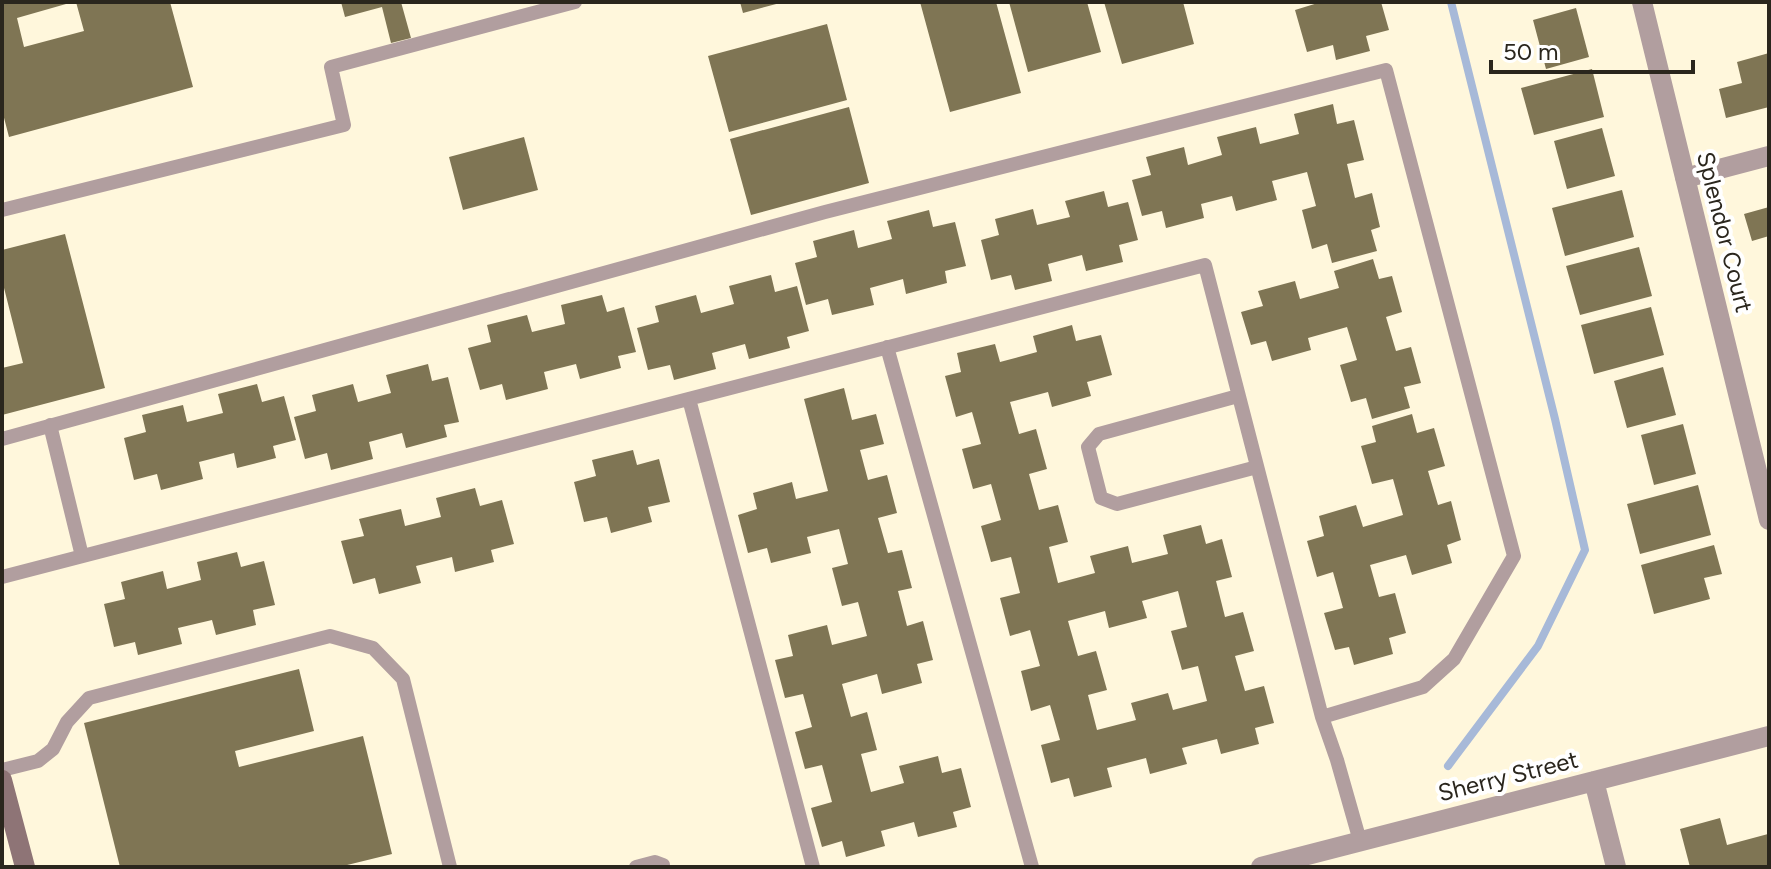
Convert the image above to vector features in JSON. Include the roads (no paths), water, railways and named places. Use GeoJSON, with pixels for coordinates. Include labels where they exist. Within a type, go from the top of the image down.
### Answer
{"type":"FeatureCollection","features":[{"type":"Feature","properties":{"kind":"main road"},"geometry":{"type":"LineString","coordinates":[[2,780],[25,867]]}},
{"type":"Feature","properties":{"kind":"street","name":"Splendor Court"},"geometry":{"type":"LineString","coordinates":[[1642,2],[1769,520]]}},
{"type":"Feature","properties":{"kind":"street"},"geometry":{"type":"LineString","coordinates":[[1685,178],[1769,156]]}},
{"type":"Feature","properties":{"kind":"street","name":"Sherry Street"},"geometry":{"type":"LineString","coordinates":[[1261,867],[1769,736]]}},
{"type":"Feature","properties":{"kind":"street"},"geometry":{"type":"LineString","coordinates":[[1594,781],[1616,867]]}},
{"type":"Feature","properties":{"kind":"lane"},"geometry":{"type":"LineString","coordinates":[[2,210],[344,125],[331,67],[575,2]]}},
{"type":"Feature","properties":{"kind":"lane"},"geometry":{"type":"LineString","coordinates":[[2,439],[825,212],[1386,70],[1514,556],[1454,659],[1423,687],[1322,717]]}},
{"type":"Feature","properties":{"kind":"lane"},"geometry":{"type":"LineString","coordinates":[[2,577],[1205,265],[1322,717],[1360,841]]}},
{"type":"Feature","properties":{"kind":"lane"},"geometry":{"type":"LineString","coordinates":[[887,347],[1032,867]]}},
{"type":"Feature","properties":{"kind":"lane"},"geometry":{"type":"LineString","coordinates":[[1238,396],[1099,434],[1088,447],[1101,498],[1117,504],[1257,467]]}},
{"type":"Feature","properties":{"kind":"lane"},"geometry":{"type":"LineString","coordinates":[[689,399],[813,867]]}},
{"type":"Feature","properties":{"kind":"lane"},"geometry":{"type":"LineString","coordinates":[[50,425],[82,556]]}},
{"type":"Feature","properties":{"kind":"lane"},"geometry":{"type":"LineString","coordinates":[[2,770],[38,761],[53,749],[67,722],[89,698],[330,636],[373,648],[403,679],[450,867]]}},
{"type":"Feature","properties":{"kind":"lane"},"geometry":{"type":"LineString","coordinates":[[636,867],[655,862],[663,867]]}},
{"type":"Feature","properties":{"kind":"waterway"},"geometry":{"type":"LineString","coordinates":[[1448,766],[1538,646],[1585,550],[1451,2]]}}]}
